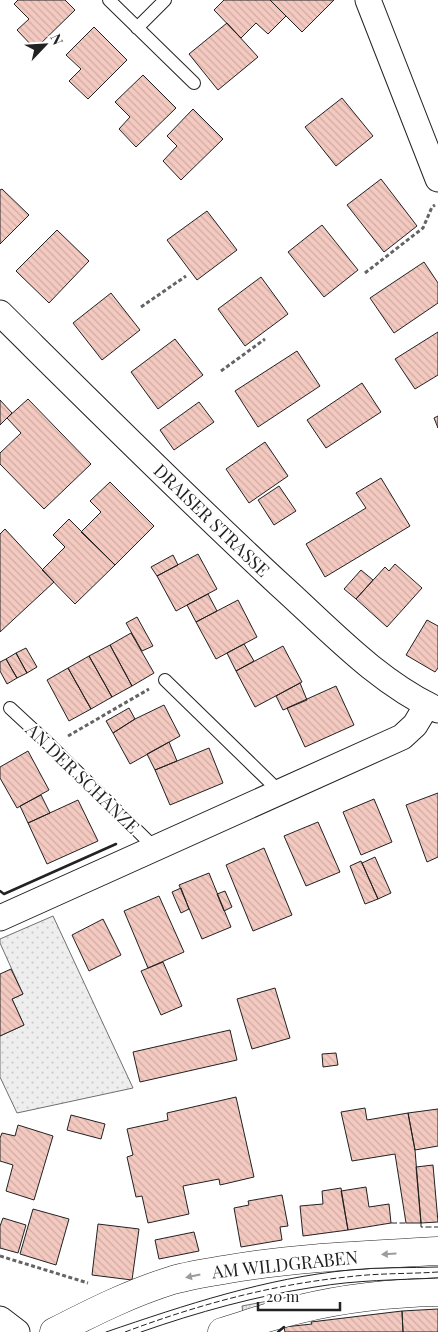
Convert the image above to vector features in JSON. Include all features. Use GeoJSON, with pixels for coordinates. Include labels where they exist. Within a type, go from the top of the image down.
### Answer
{"type":"FeatureCollection","features":[{"type":"Feature","properties":{"kind":"street"},"geometry":{"type":"LineString","coordinates":[[368,0],[438,179]]}},
{"type":"Feature","properties":{"kind":"street","name":"DRAISER STRASSE"},"geometry":{"type":"LineString","coordinates":[[0,313],[245,553],[362,661],[393,684],[432,707]]}},
{"type":"Feature","properties":{"kind":"street","name":"AN DER SCHANZE"},"geometry":{"type":"LineString","coordinates":[[2,915],[402,737],[432,707]]}},
{"type":"Feature","properties":{"kind":"street","name":"AM WILDGRABEN"},"geometry":{"type":"LineString","coordinates":[[54,1332],[110,1304],[147,1289],[203,1274],[261,1264],[322,1258],[438,1251]]}},
{"type":"Feature","properties":{"kind":"street"},"geometry":{"type":"LineString","coordinates":[[222,1332],[300,1308],[365,1296],[438,1292]]}},
{"type":"Feature","properties":{"kind":"street"},"geometry":{"type":"LineString","coordinates":[[0,1319],[17,1332]]}},
{"type":"Feature","properties":{"kind":"lane"},"geometry":{"type":"LineString","coordinates":[[109,0],[194,83]]}},
{"type":"Feature","properties":{"kind":"lane"},"geometry":{"type":"LineString","coordinates":[[137,28],[165,0]]}},
{"type":"Feature","properties":{"kind":"lane"},"geometry":{"type":"LineString","coordinates":[[165,680],[280,792]]}},
{"type":"Feature","properties":{"kind":"lane","name":"AN DER SCHANZE"},"geometry":{"type":"LineString","coordinates":[[10,708],[155,848]]}},
{"type":"Feature","properties":{"kind":"path"},"geometry":{"type":"LineString","coordinates":[[366,273],[422,228],[432,207],[438,204]]}},
{"type":"Feature","properties":{"kind":"path"},"geometry":{"type":"LineString","coordinates":[[141,306],[186,276]]}},
{"type":"Feature","properties":{"kind":"path"},"geometry":{"type":"LineString","coordinates":[[220,371],[265,340]]}},
{"type":"Feature","properties":{"kind":"path"},"geometry":{"type":"LineString","coordinates":[[66,737],[165,680]]}},
{"type":"Feature","properties":{"kind":"path"},"geometry":{"type":"LineString","coordinates":[[0,1256],[88,1283],[98,1284]]}},
{"type":"Feature","properties":{"kind":"green space"},"geometry":{"type":"Polygon","coordinates":[[[53,916],[133,1088],[17,1113],[0,1077],[0,1036],[24,1025],[12,999],[23,994],[0,943],[0,939],[53,916]]]}},
{"type":"Feature","properties":{"kind":"green space"},"geometry":{"type":"Polygon","coordinates":[[[305,1294],[306,1296],[243,1314],[242,1306],[305,1294]]]}},
{"type":"Feature","properties":{"kind":"building"},"geometry":{"type":"Polygon","coordinates":[[[18,0],[65,0],[75,10],[35,49],[17,30],[29,19],[14,4],[18,0]]]}},
{"type":"Feature","properties":{"kind":"building"},"geometry":{"type":"Polygon","coordinates":[[[224,0],[270,0],[286,16],[268,34],[256,23],[241,38],[214,10],[224,0]]]}},
{"type":"Feature","properties":{"kind":"building"},"geometry":{"type":"Polygon","coordinates":[[[270,0],[334,0],[302,32],[270,0]]]}},
{"type":"Feature","properties":{"kind":"building"},"geometry":{"type":"Polygon","coordinates":[[[227,23],[258,57],[218,90],[189,54],[227,23]]]}},
{"type":"Feature","properties":{"kind":"building"},"geometry":{"type":"Polygon","coordinates":[[[94,27],[127,60],[88,99],[69,81],[81,69],[66,55],[94,27]]]}},
{"type":"Feature","properties":{"kind":"building"},"geometry":{"type":"Polygon","coordinates":[[[143,75],[176,108],[136,147],[119,129],[130,117],[115,102],[143,75]]]}},
{"type":"Feature","properties":{"kind":"building"},"geometry":{"type":"Polygon","coordinates":[[[342,98],[373,136],[336,166],[305,127],[342,98]]]}},
{"type":"Feature","properties":{"kind":"building"},"geometry":{"type":"Polygon","coordinates":[[[193,109],[223,139],[181,180],[163,161],[177,146],[167,136],[193,109]]]}},
{"type":"Feature","properties":{"kind":"building"},"geometry":{"type":"Polygon","coordinates":[[[381,179],[417,226],[384,252],[347,205],[381,179]]]}},
{"type":"Feature","properties":{"kind":"building"},"geometry":{"type":"Polygon","coordinates":[[[2,189],[29,215],[0,244],[0,190],[2,189]]]}},
{"type":"Feature","properties":{"kind":"building"},"geometry":{"type":"Polygon","coordinates":[[[207,211],[237,250],[197,280],[167,240],[207,211]]]}},
{"type":"Feature","properties":{"kind":"building"},"geometry":{"type":"Polygon","coordinates":[[[322,225],[358,270],[324,297],[288,252],[322,225]]]}},
{"type":"Feature","properties":{"kind":"building"},"geometry":{"type":"Polygon","coordinates":[[[57,230],[89,261],[49,303],[16,271],[57,230]]]}},
{"type":"Feature","properties":{"kind":"building"},"geometry":{"type":"Polygon","coordinates":[[[424,262],[438,283],[438,303],[394,333],[370,298],[424,262]]]}},
{"type":"Feature","properties":{"kind":"building"},"geometry":{"type":"Polygon","coordinates":[[[261,277],[288,314],[245,346],[218,309],[261,277]]]}},
{"type":"Feature","properties":{"kind":"building"},"geometry":{"type":"Polygon","coordinates":[[[111,293],[140,330],[102,360],[73,323],[111,293]]]}},
{"type":"Feature","properties":{"kind":"building"},"geometry":{"type":"Polygon","coordinates":[[[438,332],[438,375],[415,389],[395,359],[438,332]]]}},
{"type":"Feature","properties":{"kind":"building"},"geometry":{"type":"Polygon","coordinates":[[[175,339],[203,375],[158,409],[131,372],[175,339]]]}},
{"type":"Feature","properties":{"kind":"building"},"geometry":{"type":"Polygon","coordinates":[[[297,351],[320,386],[258,427],[235,391],[297,351]]]}},
{"type":"Feature","properties":{"kind":"building"},"geometry":{"type":"Polygon","coordinates":[[[362,383],[381,412],[326,448],[307,420],[362,383]]]}},
{"type":"Feature","properties":{"kind":"building"},"geometry":{"type":"Polygon","coordinates":[[[28,399],[91,464],[44,509],[0,464],[0,453],[21,433],[7,418],[28,399]]]}},
{"type":"Feature","properties":{"kind":"building"},"geometry":{"type":"Polygon","coordinates":[[[0,400],[12,413],[0,425],[0,400]]]}},
{"type":"Feature","properties":{"kind":"building"},"geometry":{"type":"Polygon","coordinates":[[[199,402],[214,422],[174,450],[160,430],[199,402]]]}},
{"type":"Feature","properties":{"kind":"building"},"geometry":{"type":"Polygon","coordinates":[[[438,416],[438,428],[434,418],[438,416]]]}},
{"type":"Feature","properties":{"kind":"building"},"geometry":{"type":"Polygon","coordinates":[[[265,442],[288,476],[249,503],[226,469],[265,442]]]}},
{"type":"Feature","properties":{"kind":"building"},"geometry":{"type":"Polygon","coordinates":[[[381,478],[410,526],[325,577],[306,544],[366,508],[356,493],[381,478]]]}},
{"type":"Feature","properties":{"kind":"building"},"geometry":{"type":"Polygon","coordinates":[[[110,482],[154,526],[115,565],[81,532],[101,512],[90,501],[110,482]]]}},
{"type":"Feature","properties":{"kind":"building"},"geometry":{"type":"Polygon","coordinates":[[[279,486],[296,511],[274,525],[258,500],[279,486]]]}},
{"type":"Feature","properties":{"kind":"building"},"geometry":{"type":"Polygon","coordinates":[[[69,519],[115,565],[75,604],[42,570],[65,547],[53,535],[69,519]]]}},
{"type":"Feature","properties":{"kind":"building"},"geometry":{"type":"Polygon","coordinates":[[[5,529],[54,582],[0,632],[0,534],[5,529]]]}},
{"type":"Feature","properties":{"kind":"building"},"geometry":{"type":"Polygon","coordinates":[[[198,554],[217,589],[176,611],[157,576],[198,554]]]}},
{"type":"Feature","properties":{"kind":"building"},"geometry":{"type":"Polygon","coordinates":[[[173,555],[178,565],[157,576],[151,567],[173,555]]]}},
{"type":"Feature","properties":{"kind":"building"},"geometry":{"type":"Polygon","coordinates":[[[395,564],[422,588],[387,627],[356,599],[385,567],[389,571],[395,564]]]}},
{"type":"Feature","properties":{"kind":"building"},"geometry":{"type":"Polygon","coordinates":[[[361,570],[373,580],[356,599],[344,589],[361,570]]]}},
{"type":"Feature","properties":{"kind":"building"},"geometry":{"type":"Polygon","coordinates":[[[208,594],[217,611],[196,622],[187,605],[208,594]]]}},
{"type":"Feature","properties":{"kind":"building"},"geometry":{"type":"Polygon","coordinates":[[[238,600],[257,637],[216,659],[196,622],[238,600]]]}},
{"type":"Feature","properties":{"kind":"building"},"geometry":{"type":"Polygon","coordinates":[[[137,617],[153,646],[142,651],[126,623],[137,617]]]}},
{"type":"Feature","properties":{"kind":"building"},"geometry":{"type":"Polygon","coordinates":[[[427,620],[438,626],[438,668],[435,672],[406,655],[427,620]]]}},
{"type":"Feature","properties":{"kind":"building"},"geometry":{"type":"Polygon","coordinates":[[[131,633],[154,673],[132,686],[110,645],[131,633]]]}},
{"type":"Feature","properties":{"kind":"building"},"geometry":{"type":"Polygon","coordinates":[[[244,644],[254,661],[236,671],[227,653],[244,644]]]}},
{"type":"Feature","properties":{"kind":"building"},"geometry":{"type":"Polygon","coordinates":[[[110,645],[132,686],[112,697],[89,656],[110,645]]]}},
{"type":"Feature","properties":{"kind":"building"},"geometry":{"type":"Polygon","coordinates":[[[283,646],[302,682],[255,707],[236,671],[283,646]]]}},
{"type":"Feature","properties":{"kind":"building"},"geometry":{"type":"Polygon","coordinates":[[[26,648],[37,667],[27,673],[16,653],[26,648]]]}},
{"type":"Feature","properties":{"kind":"building"},"geometry":{"type":"Polygon","coordinates":[[[16,653],[27,673],[17,678],[6,659],[16,653]]]}},
{"type":"Feature","properties":{"kind":"building"},"geometry":{"type":"Polygon","coordinates":[[[89,656],[112,697],[91,709],[68,668],[89,656]]]}},
{"type":"Feature","properties":{"kind":"building"},"geometry":{"type":"Polygon","coordinates":[[[6,659],[17,678],[7,684],[0,671],[0,662],[6,659]]]}},
{"type":"Feature","properties":{"kind":"building"},"geometry":{"type":"Polygon","coordinates":[[[68,668],[91,709],[69,721],[47,680],[68,668]]]}},
{"type":"Feature","properties":{"kind":"building"},"geometry":{"type":"Polygon","coordinates":[[[300,683],[307,700],[283,710],[276,696],[300,683]]]}},
{"type":"Feature","properties":{"kind":"building"},"geometry":{"type":"Polygon","coordinates":[[[336,686],[354,725],[305,747],[287,708],[336,686]]]}},
{"type":"Feature","properties":{"kind":"building"},"geometry":{"type":"Polygon","coordinates":[[[164,705],[180,736],[130,764],[113,733],[135,719],[164,705]]]}},
{"type":"Feature","properties":{"kind":"building"},"geometry":{"type":"Polygon","coordinates":[[[129,708],[135,719],[113,733],[106,721],[129,708]]]}},
{"type":"Feature","properties":{"kind":"building"},"geometry":{"type":"Polygon","coordinates":[[[169,742],[177,761],[155,770],[147,754],[169,742]]]}},
{"type":"Feature","properties":{"kind":"building"},"geometry":{"type":"Polygon","coordinates":[[[209,748],[223,783],[170,805],[155,770],[209,748]]]}},
{"type":"Feature","properties":{"kind":"building"},"geometry":{"type":"Polygon","coordinates":[[[28,751],[49,790],[17,808],[0,778],[0,767],[28,751]]]}},
{"type":"Feature","properties":{"kind":"building"},"geometry":{"type":"Polygon","coordinates":[[[438,793],[438,857],[427,862],[406,805],[438,793]]]}},
{"type":"Feature","properties":{"kind":"building"},"geometry":{"type":"Polygon","coordinates":[[[41,795],[50,813],[28,823],[20,806],[41,795]]]}},
{"type":"Feature","properties":{"kind":"building"},"geometry":{"type":"Polygon","coordinates":[[[374,799],[392,842],[361,855],[343,812],[374,799]]]}},
{"type":"Feature","properties":{"kind":"building"},"geometry":{"type":"Polygon","coordinates":[[[78,800],[98,841],[47,864],[28,823],[78,800]]]}},
{"type":"Feature","properties":{"kind":"building"},"geometry":{"type":"Polygon","coordinates":[[[318,822],[340,872],[306,886],[284,836],[318,822]]]}},
{"type":"Feature","properties":{"kind":"building"},"geometry":{"type":"Polygon","coordinates":[[[264,848],[292,915],[253,931],[226,865],[264,848]]]}},
{"type":"Feature","properties":{"kind":"building"},"geometry":{"type":"Polygon","coordinates":[[[375,857],[391,893],[378,899],[362,863],[375,857]]]}},
{"type":"Feature","properties":{"kind":"building"},"geometry":{"type":"Polygon","coordinates":[[[361,861],[378,899],[365,904],[350,866],[361,861]]]}},
{"type":"Feature","properties":{"kind":"building"},"geometry":{"type":"Polygon","coordinates":[[[209,873],[231,927],[202,939],[179,885],[209,873]]]}},
{"type":"Feature","properties":{"kind":"building"},"geometry":{"type":"Polygon","coordinates":[[[181,888],[189,909],[181,913],[172,892],[181,888]]]}},
{"type":"Feature","properties":{"kind":"building"},"geometry":{"type":"Polygon","coordinates":[[[225,891],[232,907],[224,911],[217,894],[225,891]]]}},
{"type":"Feature","properties":{"kind":"building"},"geometry":{"type":"Polygon","coordinates":[[[159,896],[184,952],[148,968],[124,911],[159,896]]]}},
{"type":"Feature","properties":{"kind":"building"},"geometry":{"type":"Polygon","coordinates":[[[103,919],[121,955],[89,971],[72,935],[103,919]]]}},
{"type":"Feature","properties":{"kind":"building"},"geometry":{"type":"Polygon","coordinates":[[[163,962],[182,1006],[161,1015],[141,971],[163,962]]]}},
{"type":"Feature","properties":{"kind":"building"},"geometry":{"type":"Polygon","coordinates":[[[11,969],[23,994],[12,999],[24,1025],[0,1036],[0,974],[11,969]]]}},
{"type":"Feature","properties":{"kind":"building"},"geometry":{"type":"Polygon","coordinates":[[[275,988],[290,1038],[252,1049],[237,999],[275,988]]]}},
{"type":"Feature","properties":{"kind":"building"},"geometry":{"type":"Polygon","coordinates":[[[230,1030],[237,1060],[140,1082],[133,1052],[230,1030]]]}},
{"type":"Feature","properties":{"kind":"building"},"geometry":{"type":"Polygon","coordinates":[[[336,1053],[338,1065],[323,1067],[322,1054],[336,1053]]]}},
{"type":"Feature","properties":{"kind":"building"},"geometry":{"type":"Polygon","coordinates":[[[236,1097],[254,1177],[220,1185],[219,1179],[183,1186],[189,1214],[148,1223],[142,1196],[136,1197],[127,1157],[133,1155],[127,1129],[168,1120],[167,1113],[236,1097]]]}},
{"type":"Feature","properties":{"kind":"building"},"geometry":{"type":"Polygon","coordinates":[[[365,1108],[367,1120],[408,1113],[415,1150],[421,1223],[406,1223],[395,1154],[352,1161],[341,1112],[365,1108]]]}},
{"type":"Feature","properties":{"kind":"building"},"geometry":{"type":"Polygon","coordinates":[[[438,1109],[438,1146],[415,1150],[408,1113],[438,1109]]]}},
{"type":"Feature","properties":{"kind":"building"},"geometry":{"type":"Polygon","coordinates":[[[71,1115],[105,1124],[101,1139],[67,1130],[71,1115]]]}},
{"type":"Feature","properties":{"kind":"building"},"geometry":{"type":"Polygon","coordinates":[[[18,1125],[53,1136],[34,1200],[6,1191],[13,1165],[0,1161],[0,1138],[2,1133],[15,1136],[18,1125]]]}},
{"type":"Feature","properties":{"kind":"building"},"geometry":{"type":"Polygon","coordinates":[[[433,1165],[438,1222],[421,1223],[416,1167],[433,1165]]]}},
{"type":"Feature","properties":{"kind":"building"},"geometry":{"type":"Polygon","coordinates":[[[366,1187],[369,1207],[389,1204],[391,1223],[348,1230],[341,1191],[366,1187]]]}},
{"type":"Feature","properties":{"kind":"building"},"geometry":{"type":"Polygon","coordinates":[[[341,1188],[348,1230],[303,1236],[300,1206],[323,1204],[322,1191],[341,1188]]]}},
{"type":"Feature","properties":{"kind":"building"},"geometry":{"type":"Polygon","coordinates":[[[282,1195],[288,1226],[280,1227],[282,1240],[241,1247],[234,1208],[249,1205],[248,1201],[282,1195]]]}},
{"type":"Feature","properties":{"kind":"building"},"geometry":{"type":"Polygon","coordinates":[[[33,1209],[69,1219],[56,1265],[20,1254],[33,1209]]]}},
{"type":"Feature","properties":{"kind":"building"},"geometry":{"type":"Polygon","coordinates":[[[3,1218],[26,1225],[18,1253],[0,1248],[0,1226],[3,1218]]]}},
{"type":"Feature","properties":{"kind":"building"},"geometry":{"type":"Polygon","coordinates":[[[98,1224],[139,1229],[132,1280],[92,1275],[98,1224]]]}},
{"type":"Feature","properties":{"kind":"building"},"geometry":{"type":"Polygon","coordinates":[[[194,1232],[199,1251],[159,1259],[155,1240],[194,1232]]]}},
{"type":"Feature","properties":{"kind":"building"},"geometry":{"type":"Polygon","coordinates":[[[438,1309],[438,1332],[403,1332],[402,1311],[438,1309]]]}},
{"type":"Feature","properties":{"kind":"building"},"geometry":{"type":"Polygon","coordinates":[[[402,1311],[403,1332],[285,1332],[284,1327],[312,1324],[311,1322],[402,1311]]]}},
{"type":"Feature","properties":{"kind":"tram line"},"geometry":{"type":"LineString","coordinates":[[106,1332],[226,1294],[288,1279],[361,1269],[438,1267]]}},
{"type":"Feature","properties":{"kind":"tram line"},"geometry":{"type":"LineString","coordinates":[[141,1332],[227,1305],[271,1295],[346,1283],[438,1278]]}},
{"type":"Feature","properties":{"kind":"fence"},"geometry":{"type":"LineString","coordinates":[[391,1223],[406,1223]]}},
{"type":"Feature","properties":{"kind":"fence"},"geometry":{"type":"LineString","coordinates":[[421,1223],[421,1227],[438,1227]]}},
{"type":"Feature","properties":{"kind":"fence"},"geometry":{"type":"LineString","coordinates":[[125,1332],[179,1313],[234,1297],[290,1285],[358,1276],[438,1272]]}},
{"type":"Feature","properties":{"kind":"wall"},"geometry":{"type":"LineString","coordinates":[[0,891],[4,894],[116,844]]}},
{"type":"Feature","properties":{"kind":"wall"},"geometry":{"type":"LineString","coordinates":[[278,1332],[284,1327]]}}]}
